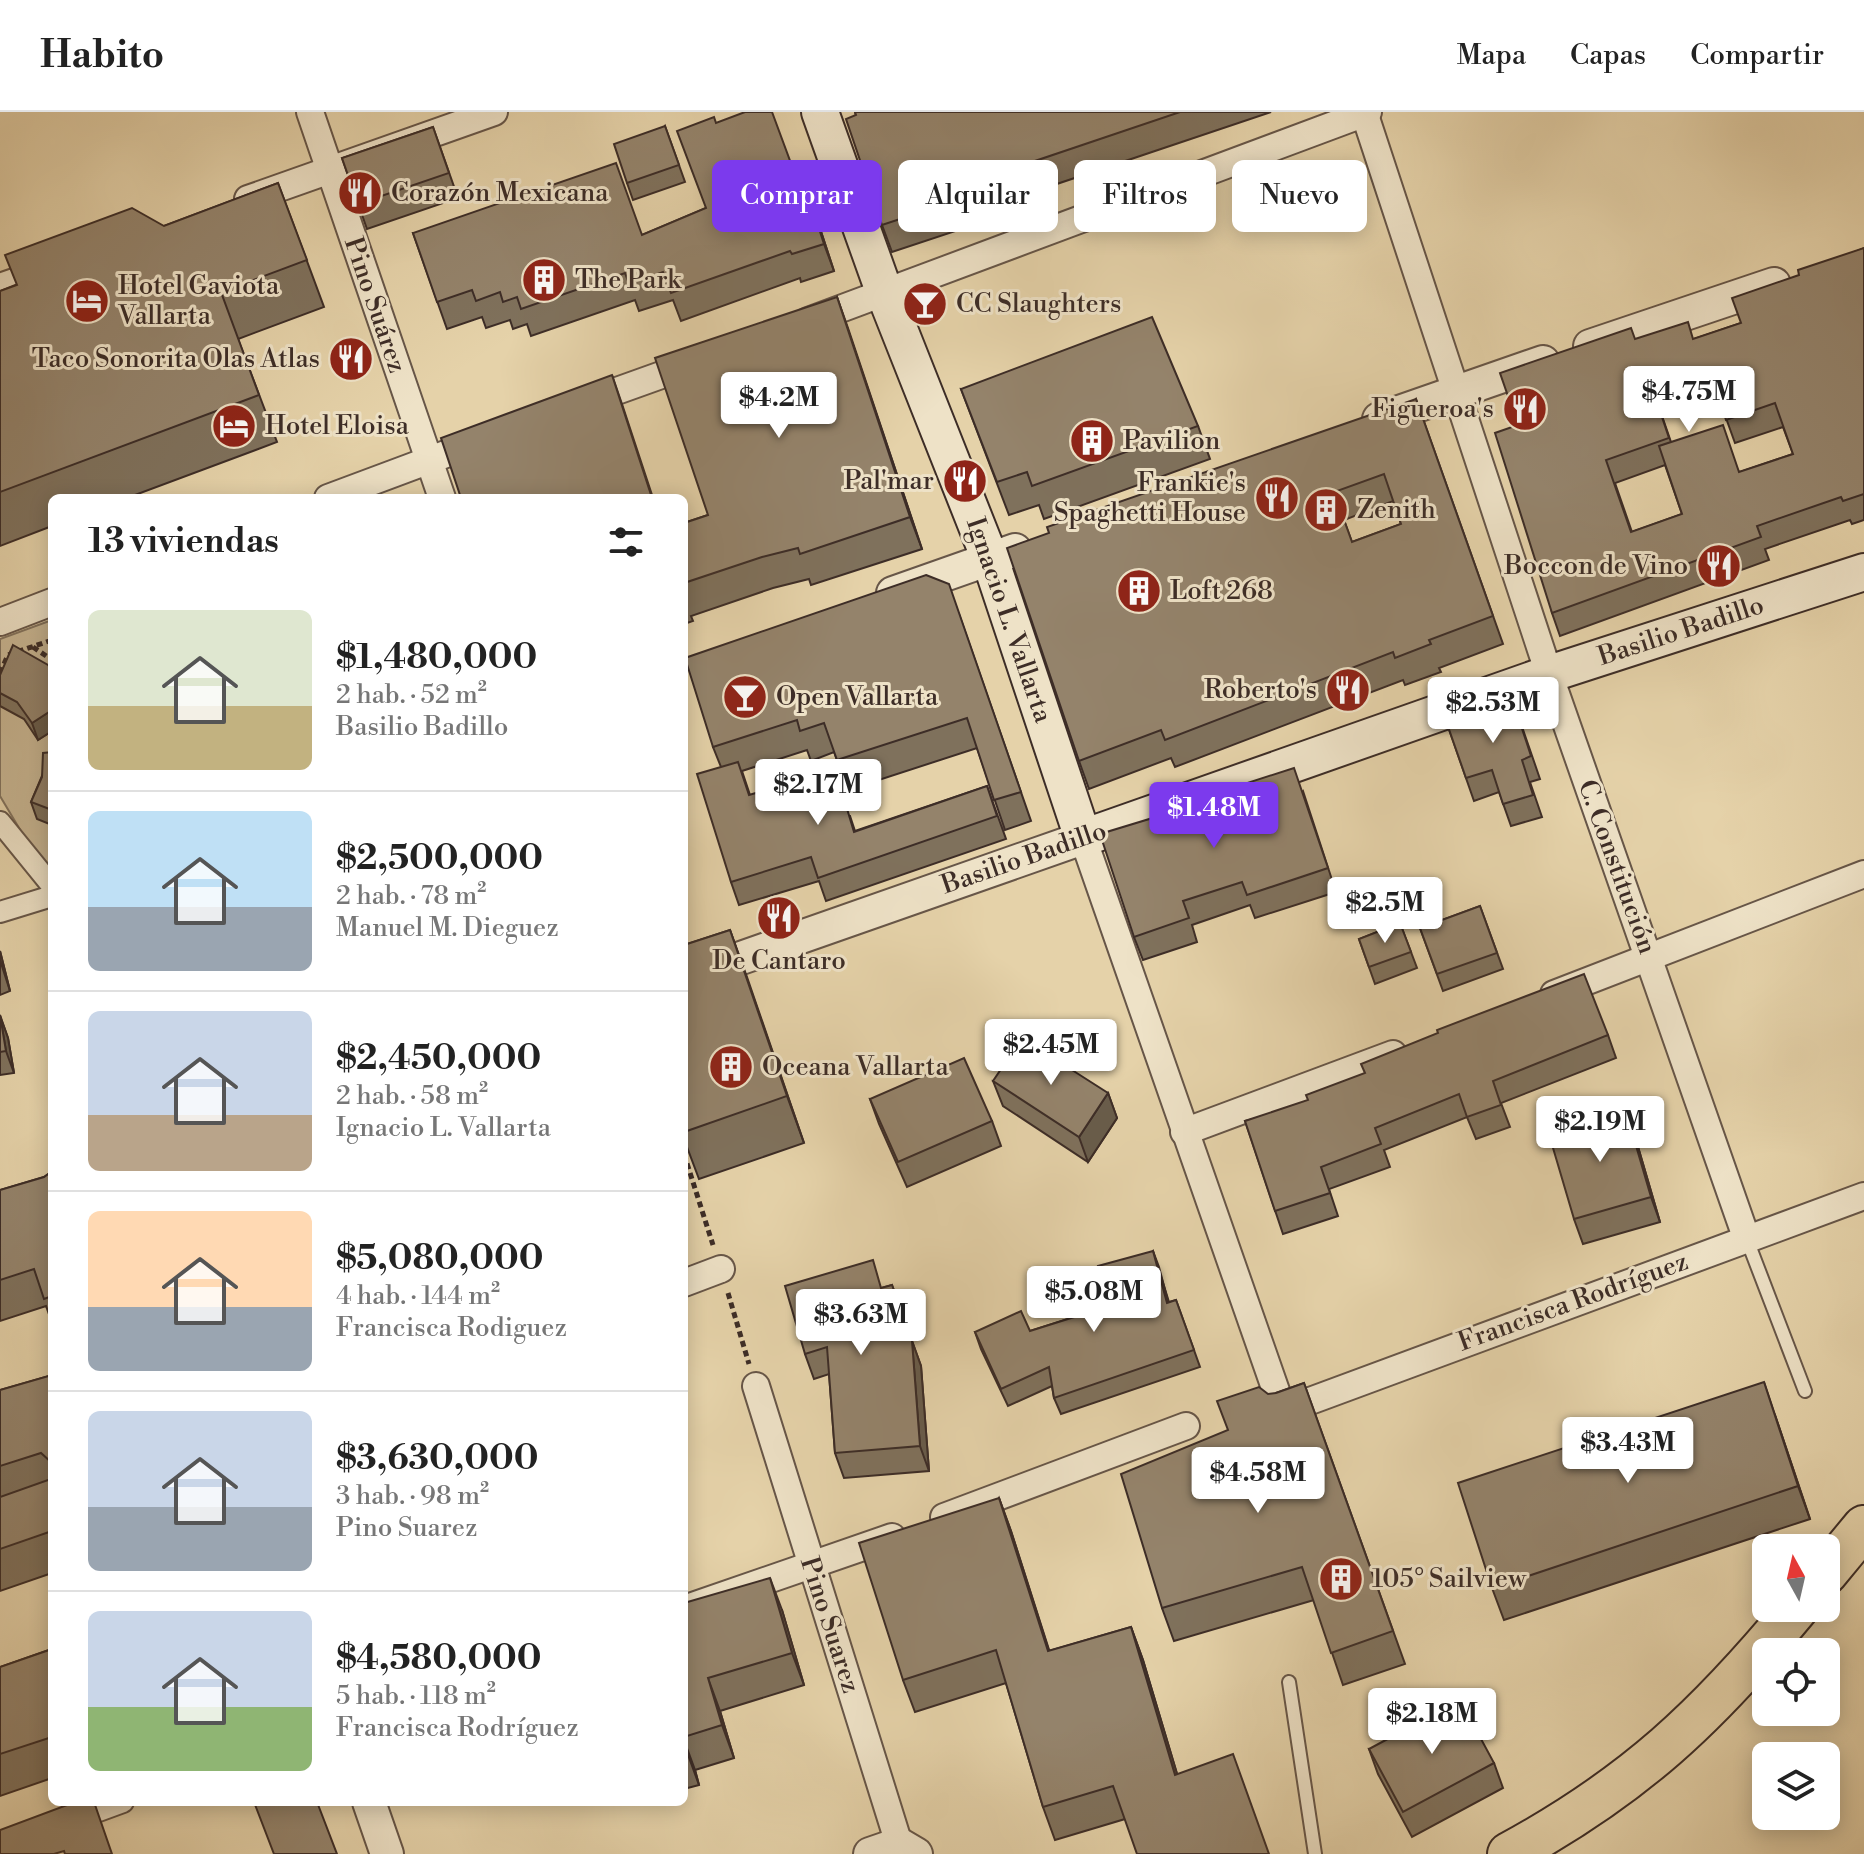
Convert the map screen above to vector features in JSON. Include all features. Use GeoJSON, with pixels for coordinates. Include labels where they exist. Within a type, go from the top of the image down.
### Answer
{"type":"FeatureCollection","features":[{"type":"Feature","properties":{"kind":"main road","name":"Ignacio L. Vallarta"},"geometry":{"type":"LineString","coordinates":[[820,112],[885,294],[990,559],[1083,838]]}},
{"type":"Feature","properties":{"kind":"main road","name":"Basilio Badillo"},"geometry":{"type":"LineString","coordinates":[[1083,838],[1549,674],[1864,572]]}},
{"type":"Feature","properties":{"kind":"main road"},"geometry":{"type":"LineString","coordinates":[[1840,1556],[1864,1527]]}},
{"type":"Feature","properties":{"kind":"main road"},"geometry":{"type":"LineString","coordinates":[[1509,1854],[1566,1823],[1639,1772],[1695,1723],[1785,1622]]}},
{"type":"Feature","properties":{"kind":"street","name":"Pino Suárez"},"geometry":{"type":"LineString","coordinates":[[310,112],[441,494]]}},
{"type":"Feature","properties":{"kind":"street"},"geometry":{"type":"LineString","coordinates":[[224,207],[494,112]]}},
{"type":"Feature","properties":{"kind":"street"},"geometry":{"type":"LineString","coordinates":[[782,331],[1365,112]]}},
{"type":"Feature","properties":{"kind":"street","name":"C. Constitución"},"geometry":{"type":"LineString","coordinates":[[1365,112],[1549,674],[1746,1237]]}},
{"type":"Feature","properties":{"kind":"street"},"geometry":{"type":"LineString","coordinates":[[0,287],[75,261]]}},
{"type":"Feature","properties":{"kind":"street"},"geometry":{"type":"LineString","coordinates":[[1356,427],[1804,274]]}},
{"type":"Feature","properties":{"kind":"street"},"geometry":{"type":"LineString","coordinates":[[561,411],[723,353]]}},
{"type":"Feature","properties":{"kind":"street"},"geometry":{"type":"LineString","coordinates":[[343,494],[502,433]]}},
{"type":"Feature","properties":{"kind":"street"},"geometry":{"type":"LineString","coordinates":[[859,605],[1049,538]]}},
{"type":"Feature","properties":{"kind":"street"},"geometry":{"type":"LineString","coordinates":[[0,622],[48,604]]}},
{"type":"Feature","properties":{"kind":"street"},"geometry":{"type":"LineString","coordinates":[[0,822],[48,881]]}},
{"type":"Feature","properties":{"kind":"street","name":"Basilio Badillo"},"geometry":{"type":"LineString","coordinates":[[688,977],[1083,838]]}},
{"type":"Feature","properties":{"kind":"street","name":"Ignacio L. Vallarta"},"geometry":{"type":"LineString","coordinates":[[1083,838],[1283,1411]]}},
{"type":"Feature","properties":{"kind":"street"},"geometry":{"type":"LineString","coordinates":[[1534,1001],[1864,874]]}},
{"type":"Feature","properties":{"kind":"street"},"geometry":{"type":"LineString","coordinates":[[0,912],[48,897]]}},
{"type":"Feature","properties":{"kind":"street"},"geometry":{"type":"LineString","coordinates":[[1184,1132],[1417,1045]]}},
{"type":"Feature","properties":{"kind":"street","name":"Francisca Rodríguez"},"geometry":{"type":"LineString","coordinates":[[1283,1411],[1746,1237],[1864,1196]]}},
{"type":"Feature","properties":{"kind":"street"},"geometry":{"type":"LineString","coordinates":[[688,1281],[721,1269]]}},
{"type":"Feature","properties":{"kind":"street","name":"Pino Suarez"},"geometry":{"type":"LineString","coordinates":[[756,1386],[895,1851]]}},
{"type":"Feature","properties":{"kind":"street"},"geometry":{"type":"LineString","coordinates":[[688,1608],[811,1567],[1186,1426]]}},
{"type":"Feature","properties":{"kind":"street"},"geometry":{"type":"LineString","coordinates":[[55,1827],[112,1806]]}},
{"type":"Feature","properties":{"kind":"street"},"geometry":{"type":"LineString","coordinates":[[370,1806],[387,1854]]}},
{"type":"Feature","properties":{"kind":"lane","name":"C. Constitución"},"geometry":{"type":"LineString","coordinates":[[1746,1237],[1805,1391]]}},
{"type":"Feature","properties":{"kind":"lane"},"geometry":{"type":"LineString","coordinates":[[1289,1682],[1315,1854]]}},
{"type":"Feature","properties":{"kind":"path"},"geometry":{"type":"LineString","coordinates":[[0,673],[8,655],[48,641]]}},
{"type":"Feature","properties":{"kind":"shaded area"},"geometry":{"type":"Polygon","coordinates":[[[48,621],[48,877],[0,796],[0,639],[48,621]]]}},
{"type":"Feature","properties":{"kind":"building"},"geometry":{"type":"Polygon","coordinates":[[[745,112],[772,112],[790,160],[712,160],[712,232],[820,232],[824,244],[792,254],[790,251],[671,293],[663,272],[629,284],[625,273],[521,309],[517,297],[503,302],[500,292],[476,301],[472,290],[437,302],[413,233],[616,163],[642,235],[706,208],[677,131],[714,117],[716,123],[745,112]]]}},
{"type":"Feature","properties":{"kind":"building"},"geometry":{"type":"Polygon","coordinates":[[[855,112],[1180,112],[1038,160],[898,160],[898,220],[882,225],[882,160],[860,160],[846,119],[856,115],[855,112]]]}},
{"type":"Feature","properties":{"kind":"building"},"geometry":{"type":"Polygon","coordinates":[[[665,126],[679,165],[627,183],[614,144],[665,126]]]}},
{"type":"Feature","properties":{"kind":"building"},"geometry":{"type":"Polygon","coordinates":[[[433,127],[449,173],[358,204],[342,158],[433,127]]]}},
{"type":"Feature","properties":{"kind":"building"},"geometry":{"type":"Polygon","coordinates":[[[278,183],[307,260],[221,292],[259,395],[0,492],[0,291],[17,285],[5,255],[132,208],[164,226],[278,183]]]}},
{"type":"Feature","properties":{"kind":"building"},"geometry":{"type":"Polygon","coordinates":[[[1864,248],[1864,494],[1843,501],[1841,497],[1757,526],[1761,537],[1552,613],[1495,433],[1518,425],[1500,373],[1631,328],[1635,339],[1688,322],[1693,339],[1741,323],[1732,298],[1799,275],[1798,270],[1864,248]],[[1710,369],[1653,390],[1669,438],[1606,460],[1631,532],[1682,514],[1659,446],[1723,425],[1739,472],[1793,454],[1775,403],[1726,420],[1710,369]]]}},
{"type":"Feature","properties":{"kind":"building"},"geometry":{"type":"Polygon","coordinates":[[[837,297],[910,517],[800,554],[798,548],[688,582],[688,522],[708,515],[655,358],[837,297]]]}},
{"type":"Feature","properties":{"kind":"building","name":"Pavilion"},"geometry":{"type":"Polygon","coordinates":[[[1152,317],[1198,426],[1032,486],[1027,472],[997,482],[961,389],[1152,317]]]}},
{"type":"Feature","properties":{"kind":"building"},"geometry":{"type":"Polygon","coordinates":[[[612,375],[651,494],[460,494],[441,438],[612,375]]]}},
{"type":"Feature","properties":{"kind":"building"},"geometry":{"type":"Polygon","coordinates":[[[1416,399],[1493,616],[1429,640],[1431,644],[1395,658],[1393,652],[1165,740],[1161,730],[1079,761],[1007,548],[1049,533],[1047,527],[1416,399]],[[1384,474],[1334,492],[1352,542],[1401,524],[1384,474]]]}},
{"type":"Feature","properties":{"kind":"building"},"geometry":{"type":"Polygon","coordinates":[[[926,575],[949,584],[1021,792],[994,800],[967,718],[837,760],[824,723],[800,731],[797,720],[713,747],[688,668],[688,657],[926,575]]]}},
{"type":"Feature","properties":{"kind":"building"},"geometry":{"type":"Polygon","coordinates":[[[13,645],[48,665],[48,713],[32,723],[17,702],[0,693],[0,675],[13,645]]]}},
{"type":"Feature","properties":{"kind":"building"},"geometry":{"type":"Polygon","coordinates":[[[1510,692],[1531,756],[1522,760],[1533,795],[1503,804],[1492,770],[1466,778],[1444,715],[1510,692]]]}},
{"type":"Feature","properties":{"kind":"building"},"geometry":{"type":"Polygon","coordinates":[[[48,752],[48,808],[31,802],[42,777],[43,753],[48,752]]]}},
{"type":"Feature","properties":{"kind":"building"},"geometry":{"type":"Polygon","coordinates":[[[738,762],[749,795],[780,786],[787,809],[842,792],[854,832],[987,786],[997,816],[818,878],[811,857],[731,882],[697,774],[738,762]]]}},
{"type":"Feature","properties":{"kind":"building"},"geometry":{"type":"Polygon","coordinates":[[[1294,768],[1328,868],[1247,895],[1242,882],[1183,901],[1189,918],[1134,937],[1100,834],[1215,799],[1213,794],[1294,768]]]}},
{"type":"Feature","properties":{"kind":"building"},"geometry":{"type":"Polygon","coordinates":[[[1480,906],[1497,953],[1437,974],[1420,928],[1480,906]]]}},
{"type":"Feature","properties":{"kind":"building"},"geometry":{"type":"Polygon","coordinates":[[[1400,923],[1411,952],[1369,967],[1359,939],[1400,923]]]}},
{"type":"Feature","properties":{"kind":"building","name":"Oceana Vallarta"},"geometry":{"type":"Polygon","coordinates":[[[730,930],[787,1096],[688,1131],[688,944],[730,930]]]}},
{"type":"Feature","properties":{"kind":"building"},"geometry":{"type":"Polygon","coordinates":[[[1584,974],[1608,1035],[1493,1081],[1501,1105],[1467,1117],[1459,1094],[1375,1128],[1381,1144],[1321,1167],[1330,1193],[1275,1211],[1245,1121],[1308,1100],[1306,1095],[1365,1073],[1361,1064],[1438,1033],[1437,1030],[1584,974]]]}},
{"type":"Feature","properties":{"kind":"building"},"geometry":{"type":"Polygon","coordinates":[[[0,1015],[6,1051],[0,1052],[0,1015]]]}},
{"type":"Feature","properties":{"kind":"building"},"geometry":{"type":"Polygon","coordinates":[[[1022,1038],[1108,1093],[1079,1137],[993,1081],[1022,1038]]]}},
{"type":"Feature","properties":{"kind":"building"},"geometry":{"type":"Polygon","coordinates":[[[964,1058],[992,1121],[898,1162],[870,1099],[964,1058]]]}},
{"type":"Feature","properties":{"kind":"building"},"geometry":{"type":"Polygon","coordinates":[[[1625,1108],[1651,1197],[1574,1219],[1548,1131],[1625,1108]]]}},
{"type":"Feature","properties":{"kind":"building"},"geometry":{"type":"Polygon","coordinates":[[[48,1174],[48,1298],[44,1299],[34,1269],[0,1280],[0,1190],[48,1174]]]}},
{"type":"Feature","properties":{"kind":"building"},"geometry":{"type":"Polygon","coordinates":[[[1153,1251],[1167,1303],[1176,1300],[1194,1350],[1054,1398],[1049,1367],[1001,1389],[975,1332],[1021,1311],[1030,1331],[1109,1306],[1098,1266],[1153,1251]]]}},
{"type":"Feature","properties":{"kind":"building"},"geometry":{"type":"Polygon","coordinates":[[[873,1260],[881,1288],[892,1285],[912,1341],[920,1446],[835,1453],[827,1347],[805,1354],[785,1286],[873,1260]]]}},
{"type":"Feature","properties":{"kind":"building"},"geometry":{"type":"Polygon","coordinates":[[[48,1376],[48,1459],[41,1453],[0,1466],[0,1390],[48,1376]]]}},
{"type":"Feature","properties":{"kind":"building"},"geometry":{"type":"Polygon","coordinates":[[[1764,1382],[1798,1486],[1492,1588],[1458,1483],[1764,1382]]]}},
{"type":"Feature","properties":{"kind":"building"},"geometry":{"type":"Polygon","coordinates":[[[1304,1383],[1393,1631],[1331,1653],[1302,1567],[1162,1608],[1121,1474],[1228,1430],[1217,1401],[1259,1387],[1268,1394],[1304,1383]]]}},
{"type":"Feature","properties":{"kind":"building"},"geometry":{"type":"Polygon","coordinates":[[[48,1480],[48,1532],[0,1549],[0,1497],[48,1480]]]}},
{"type":"Feature","properties":{"kind":"building"},"geometry":{"type":"Polygon","coordinates":[[[999,1498],[1048,1651],[1131,1627],[1175,1775],[1233,1754],[1269,1854],[1137,1854],[1113,1786],[1043,1807],[996,1650],[903,1680],[859,1543],[999,1498]]]}},
{"type":"Feature","properties":{"kind":"building"},"geometry":{"type":"Polygon","coordinates":[[[770,1578],[792,1653],[708,1678],[722,1725],[688,1736],[688,1602],[770,1578]]]}},
{"type":"Feature","properties":{"kind":"building"},"geometry":{"type":"Polygon","coordinates":[[[48,1650],[48,1738],[0,1754],[0,1667],[48,1650]]]}},
{"type":"Feature","properties":{"kind":"building"},"geometry":{"type":"Polygon","coordinates":[[[1460,1700],[1494,1763],[1403,1812],[1369,1749],[1460,1700]]]}},
{"type":"Feature","properties":{"kind":"building"},"geometry":{"type":"Polygon","coordinates":[[[64,1806],[95,1806],[112,1854],[65,1854],[64,1851],[54,1854],[0,1854],[0,1830],[64,1806]]]}},
{"type":"Feature","properties":{"kind":"building"},"geometry":{"type":"Polygon","coordinates":[[[256,1806],[319,1806],[337,1854],[274,1854],[256,1806]]]}},
{"type":"Feature","properties":{"kind":"place","name":"Corazón Mexicana"},"geometry":{"type":"Point","coordinates":[360,193]}},
{"type":"Feature","properties":{"kind":"place","name":"The Park"},"geometry":{"type":"Point","coordinates":[544,280]}},
{"type":"Feature","properties":{"kind":"place","name":"Hotel Gaviota Vallarta"},"geometry":{"type":"Point","coordinates":[87,301]}},
{"type":"Feature","properties":{"kind":"place","name":"CC Slaughters"},"geometry":{"type":"Point","coordinates":[925,304]}},
{"type":"Feature","properties":{"kind":"place","name":"Taco Sonorita Olas Atlas"},"geometry":{"type":"Point","coordinates":[351,359]}},
{"type":"Feature","properties":{"kind":"place","name":"Figueroa's"},"geometry":{"type":"Point","coordinates":[1525,409]}},
{"type":"Feature","properties":{"kind":"place","name":"Hotel Eloisa"},"geometry":{"type":"Point","coordinates":[234,426]}},
{"type":"Feature","properties":{"kind":"place","name":"Pavilion"},"geometry":{"type":"Point","coordinates":[1092,441]}},
{"type":"Feature","properties":{"kind":"place","name":"Pal'mar"},"geometry":{"type":"Point","coordinates":[965,481]}},
{"type":"Feature","properties":{"kind":"place","name":"Frankie's Spaghetti House"},"geometry":{"type":"Point","coordinates":[1277,498]}},
{"type":"Feature","properties":{"kind":"place","name":"Zenith"},"geometry":{"type":"Point","coordinates":[1326,510]}},
{"type":"Feature","properties":{"kind":"place","name":"Boccon de Vino"},"geometry":{"type":"Point","coordinates":[1719,566]}},
{"type":"Feature","properties":{"kind":"place","name":"Loft 268"},"geometry":{"type":"Point","coordinates":[1139,591]}},
{"type":"Feature","properties":{"kind":"place","name":"Roberto's"},"geometry":{"type":"Point","coordinates":[1348,690]}},
{"type":"Feature","properties":{"kind":"place","name":"Open Vallarta"},"geometry":{"type":"Point","coordinates":[745,697]}},
{"type":"Feature","properties":{"kind":"place","name":"De Cantaro"},"geometry":{"type":"Point","coordinates":[779,918]}},
{"type":"Feature","properties":{"kind":"place","name":"Oceana Vallarta"},"geometry":{"type":"Point","coordinates":[731,1067]}},
{"type":"Feature","properties":{"kind":"place","name":"105° Sailview"},"geometry":{"type":"Point","coordinates":[1341,1579]}}]}
